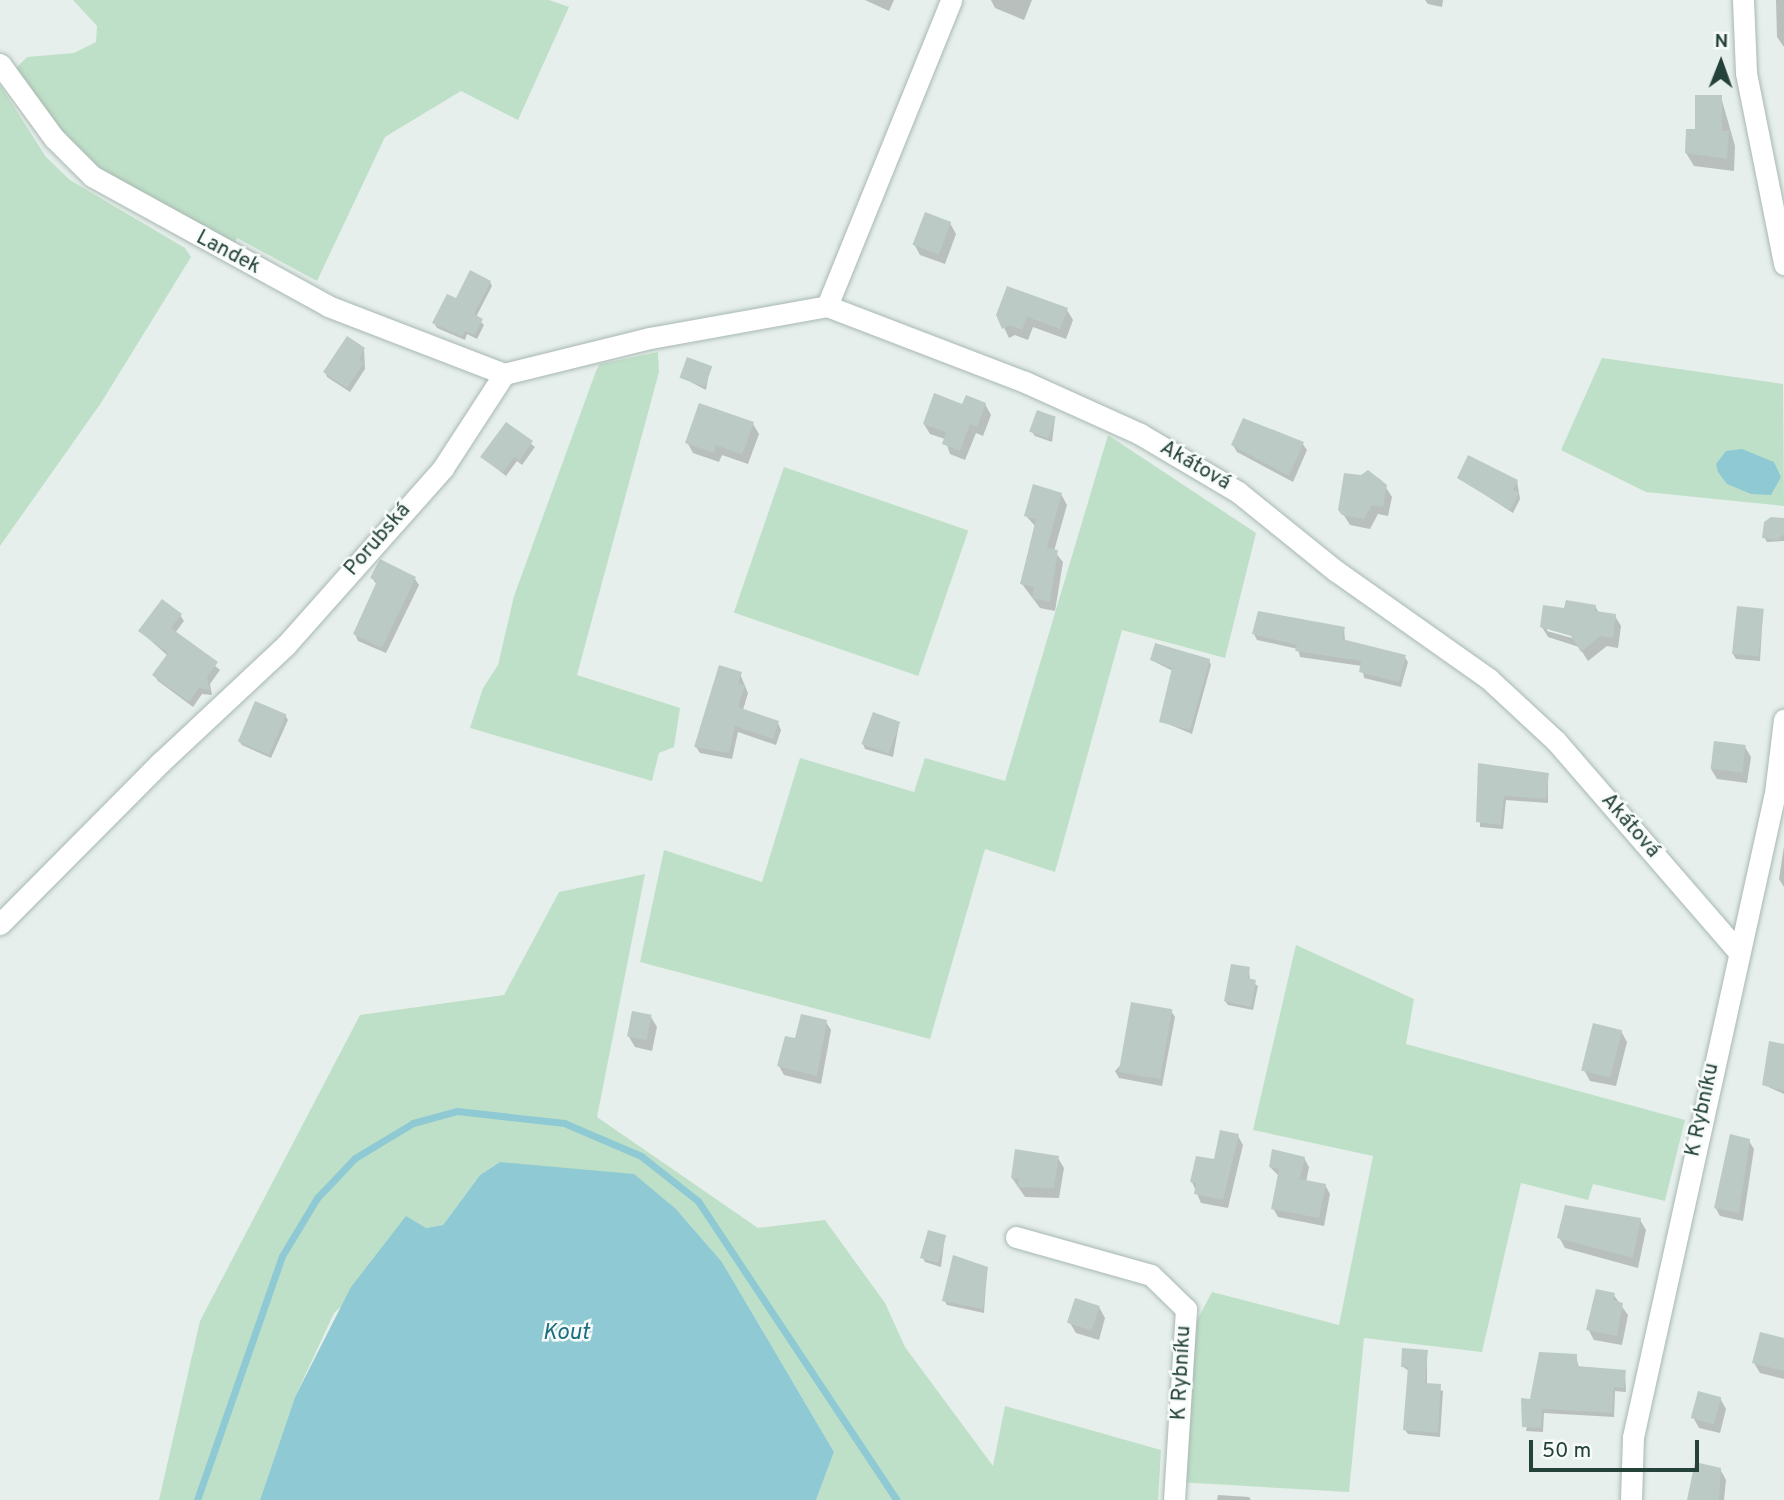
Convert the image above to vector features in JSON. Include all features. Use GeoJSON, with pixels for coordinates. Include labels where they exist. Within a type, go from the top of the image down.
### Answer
{"type":"FeatureCollection","features":[{"type":"Feature","properties":{"kind":"street"},"geometry":{"type":"LineString","coordinates":[[504,374],[650,338],[827,306],[951,0]]}},
{"type":"Feature","properties":{"kind":"street"},"geometry":{"type":"LineString","coordinates":[[1743,0],[1746,73],[1784,264]]}},
{"type":"Feature","properties":{"kind":"street","name":"Landek"},"geometry":{"type":"LineString","coordinates":[[0,64],[54,138],[92,176],[328,306],[504,374]]}},
{"type":"Feature","properties":{"kind":"street","name":"Akátová"},"geometry":{"type":"LineString","coordinates":[[827,306],[1025,382],[1140,434],[1238,492],[1336,571],[1499,687],[1556,741],[1738,951]]}},
{"type":"Feature","properties":{"kind":"street","name":"Porubská"},"geometry":{"type":"LineString","coordinates":[[0,924],[161,762],[286,646],[443,468],[504,374]]}},
{"type":"Feature","properties":{"kind":"street","name":"K Rybníku"},"geometry":{"type":"LineString","coordinates":[[1631,1500],[1633,1437],[1738,951],[1775,793],[1784,720]]}},
{"type":"Feature","properties":{"kind":"street","name":"K Rybníku"},"geometry":{"type":"LineString","coordinates":[[1016,1237],[1151,1275],[1186,1309],[1174,1500]]}},
{"type":"Feature","properties":{"kind":"green space"},"geometry":{"type":"Polygon","coordinates":[[[73,0],[549,0],[569,7],[518,120],[461,91],[385,137],[317,281],[237,238],[235,243],[152,205],[80,156],[44,119],[16,68],[27,57],[74,53],[96,42],[97,26],[73,0]]]}},
{"type":"Feature","properties":{"kind":"green space"},"geometry":{"type":"Polygon","coordinates":[[[0,85],[46,157],[70,180],[185,248],[191,257],[101,403],[0,546],[0,85]]]}},
{"type":"Feature","properties":{"kind":"green space"},"geometry":{"type":"Polygon","coordinates":[[[658,352],[659,372],[577,675],[680,708],[674,747],[659,753],[652,781],[470,728],[483,688],[498,665],[514,596],[596,371],[600,364],[658,352]]]}},
{"type":"Feature","properties":{"kind":"green space"},"geometry":{"type":"Polygon","coordinates":[[[1602,358],[1783,384],[1784,506],[1646,492],[1561,450],[1602,358]]]}},
{"type":"Feature","properties":{"kind":"green space"},"geometry":{"type":"Polygon","coordinates":[[[1108,435],[1256,533],[1225,658],[1122,630],[1055,872],[985,849],[930,1039],[640,962],[664,850],[762,882],[800,758],[914,792],[925,758],[1005,781],[1108,435]]]}},
{"type":"Feature","properties":{"kind":"green space"},"geometry":{"type":"Polygon","coordinates":[[[784,467],[968,530],[918,676],[734,613],[784,467]]]}},
{"type":"Feature","properties":{"kind":"green space"},"geometry":{"type":"Polygon","coordinates":[[[645,874],[597,1117],[758,1228],[825,1220],[885,1303],[905,1347],[993,1466],[1005,1406],[1161,1450],[1158,1500],[816,1500],[834,1452],[722,1262],[676,1209],[541,1169],[500,1162],[480,1175],[443,1225],[426,1228],[334,1313],[295,1397],[260,1500],[159,1500],[200,1321],[360,1015],[504,995],[559,892],[645,874]]]}},
{"type":"Feature","properties":{"kind":"green space"},"geometry":{"type":"Polygon","coordinates":[[[1296,945],[1414,999],[1406,1044],[1685,1120],[1665,1201],[1593,1184],[1588,1200],[1521,1183],[1482,1352],[1364,1338],[1349,1492],[1178,1482],[1195,1324],[1212,1292],[1339,1325],[1373,1156],[1253,1130],[1296,945]]]}},
{"type":"Feature","properties":{"kind":"water"},"geometry":{"type":"Polygon","coordinates":[[[1742,449],[1774,462],[1781,477],[1771,495],[1751,494],[1727,484],[1718,472],[1716,464],[1726,451],[1742,449]]]}},
{"type":"Feature","properties":{"kind":"water","name":"Kout"},"geometry":{"type":"Polygon","coordinates":[[[500,1162],[634,1174],[676,1209],[722,1262],[834,1452],[816,1500],[260,1500],[295,1397],[351,1287],[406,1216],[426,1228],[443,1225],[480,1175],[500,1162]]]}},
{"type":"Feature","properties":{"kind":"building"},"geometry":{"type":"Polygon","coordinates":[[[1695,95],[1722,95],[1722,131],[1729,131],[1727,159],[1685,153],[1686,129],[1695,129],[1695,95]]]}},
{"type":"Feature","properties":{"kind":"building"},"geometry":{"type":"Polygon","coordinates":[[[925,212],[951,222],[939,255],[912,245],[925,212]]]}},
{"type":"Feature","properties":{"kind":"building"},"geometry":{"type":"Polygon","coordinates":[[[470,270],[491,281],[474,314],[483,319],[475,335],[465,331],[462,336],[432,323],[447,294],[456,298],[470,270]]]}},
{"type":"Feature","properties":{"kind":"building"},"geometry":{"type":"Polygon","coordinates":[[[1007,286],[1068,308],[1060,329],[1027,317],[1022,330],[1009,325],[1002,329],[996,315],[1007,286]]]}},
{"type":"Feature","properties":{"kind":"building"},"geometry":{"type":"Polygon","coordinates":[[[347,336],[365,348],[359,360],[364,363],[347,388],[323,372],[347,336]]]}},
{"type":"Feature","properties":{"kind":"building"},"geometry":{"type":"Polygon","coordinates":[[[687,357],[712,366],[705,387],[679,378],[687,357]]]}},
{"type":"Feature","properties":{"kind":"building"},"geometry":{"type":"Polygon","coordinates":[[[934,393],[962,404],[966,395],[986,403],[977,427],[970,424],[960,451],[942,444],[946,432],[923,424],[934,393]]]}},
{"type":"Feature","properties":{"kind":"building"},"geometry":{"type":"Polygon","coordinates":[[[699,403],[754,422],[742,455],[716,445],[714,453],[685,443],[699,403]]]}},
{"type":"Feature","properties":{"kind":"building"},"geometry":{"type":"Polygon","coordinates":[[[1037,410],[1056,417],[1048,438],[1029,432],[1037,410]]]}},
{"type":"Feature","properties":{"kind":"building"},"geometry":{"type":"Polygon","coordinates":[[[1243,418],[1304,442],[1289,476],[1231,445],[1243,418]]]}},
{"type":"Feature","properties":{"kind":"building"},"geometry":{"type":"Polygon","coordinates":[[[506,422],[533,441],[519,461],[514,457],[503,473],[480,457],[506,422]]]}},
{"type":"Feature","properties":{"kind":"building"},"geometry":{"type":"Polygon","coordinates":[[[1468,455],[1518,480],[1513,490],[1519,493],[1510,510],[1457,478],[1468,455]]]}},
{"type":"Feature","properties":{"kind":"building"},"geometry":{"type":"Polygon","coordinates":[[[1368,470],[1387,485],[1383,507],[1372,505],[1364,519],[1342,515],[1338,510],[1344,473],[1361,475],[1368,470]]]}},
{"type":"Feature","properties":{"kind":"building"},"geometry":{"type":"Polygon","coordinates":[[[1033,484],[1062,493],[1047,548],[1058,550],[1050,602],[1032,598],[1034,587],[1020,584],[1036,519],[1024,516],[1033,484]]]}},
{"type":"Feature","properties":{"kind":"building"},"geometry":{"type":"Polygon","coordinates":[[[1771,517],[1784,518],[1784,534],[1778,540],[1762,538],[1764,522],[1771,517]]]}},
{"type":"Feature","properties":{"kind":"building"},"geometry":{"type":"Polygon","coordinates":[[[380,559],[416,577],[382,648],[353,634],[377,581],[370,578],[380,559]]]}},
{"type":"Feature","properties":{"kind":"building"},"geometry":{"type":"Polygon","coordinates":[[[162,599],[182,614],[171,628],[218,662],[207,677],[210,690],[199,688],[189,702],[152,675],[168,653],[138,631],[162,599]]]}},
{"type":"Feature","properties":{"kind":"building"},"geometry":{"type":"Polygon","coordinates":[[[1566,600],[1596,605],[1595,611],[1616,614],[1613,638],[1600,636],[1581,652],[1571,636],[1540,627],[1543,605],[1564,608],[1566,600]]]}},
{"type":"Feature","properties":{"kind":"building"},"geometry":{"type":"Polygon","coordinates":[[[1737,606],[1764,609],[1759,657],[1732,654],[1737,606]]]}},
{"type":"Feature","properties":{"kind":"building"},"geometry":{"type":"Polygon","coordinates":[[[1258,611],[1345,627],[1342,639],[1406,655],[1399,682],[1359,672],[1361,661],[1295,651],[1297,645],[1252,634],[1258,611]]]}},
{"type":"Feature","properties":{"kind":"building"},"geometry":{"type":"Polygon","coordinates":[[[1155,643],[1210,659],[1190,730],[1159,722],[1172,668],[1150,660],[1155,643]]]}},
{"type":"Feature","properties":{"kind":"building"},"geometry":{"type":"Polygon","coordinates":[[[719,665],[742,672],[738,683],[745,685],[738,707],[779,721],[773,739],[735,726],[729,753],[694,747],[719,665]]]}},
{"type":"Feature","properties":{"kind":"building"},"geometry":{"type":"Polygon","coordinates":[[[255,701],[286,714],[269,755],[238,742],[255,701]]]}},
{"type":"Feature","properties":{"kind":"building"},"geometry":{"type":"Polygon","coordinates":[[[873,712],[900,722],[889,754],[861,744],[873,712]]]}},
{"type":"Feature","properties":{"kind":"building"},"geometry":{"type":"Polygon","coordinates":[[[1714,741],[1746,745],[1742,773],[1711,769],[1714,741]]]}},
{"type":"Feature","properties":{"kind":"building"},"geometry":{"type":"Polygon","coordinates":[[[1478,763],[1549,773],[1546,799],[1504,796],[1501,825],[1476,822],[1478,763]]]}},
{"type":"Feature","properties":{"kind":"building"},"geometry":{"type":"Polygon","coordinates":[[[1231,964],[1250,967],[1248,978],[1256,980],[1251,1007],[1224,1001],[1231,964]]]}},
{"type":"Feature","properties":{"kind":"building"},"geometry":{"type":"Polygon","coordinates":[[[1131,1002],[1172,1009],[1160,1079],[1119,1072],[1131,1002]]]}},
{"type":"Feature","properties":{"kind":"building"},"geometry":{"type":"Polygon","coordinates":[[[632,1011],[652,1015],[647,1040],[627,1037],[632,1011]]]}},
{"type":"Feature","properties":{"kind":"building"},"geometry":{"type":"Polygon","coordinates":[[[801,1014],[827,1020],[817,1076],[777,1066],[785,1036],[795,1038],[801,1014]]]}},
{"type":"Feature","properties":{"kind":"building"},"geometry":{"type":"Polygon","coordinates":[[[1593,1023],[1622,1030],[1610,1078],[1581,1071],[1593,1023]]]}},
{"type":"Feature","properties":{"kind":"building"},"geometry":{"type":"Polygon","coordinates":[[[1769,1041],[1784,1044],[1784,1091],[1762,1085],[1769,1041]]]}},
{"type":"Feature","properties":{"kind":"building"},"geometry":{"type":"Polygon","coordinates":[[[1220,1130],[1239,1134],[1223,1200],[1194,1194],[1196,1183],[1190,1182],[1196,1156],[1214,1159],[1220,1130]]]}},
{"type":"Feature","properties":{"kind":"building"},"geometry":{"type":"Polygon","coordinates":[[[1730,1134],[1750,1139],[1739,1213],[1714,1208],[1730,1134]]]}},
{"type":"Feature","properties":{"kind":"building"},"geometry":{"type":"Polygon","coordinates":[[[1015,1149],[1059,1156],[1054,1188],[1017,1187],[1019,1179],[1011,1178],[1015,1149]]]}},
{"type":"Feature","properties":{"kind":"building"},"geometry":{"type":"Polygon","coordinates":[[[1272,1149],[1305,1157],[1300,1179],[1326,1184],[1319,1218],[1271,1209],[1279,1169],[1269,1167],[1272,1149]]]}},
{"type":"Feature","properties":{"kind":"building"},"geometry":{"type":"Polygon","coordinates":[[[1565,1205],[1641,1218],[1633,1258],[1557,1238],[1565,1205]]]}},
{"type":"Feature","properties":{"kind":"building"},"geometry":{"type":"Polygon","coordinates":[[[928,1230],[946,1235],[938,1263],[920,1258],[928,1230]]]}},
{"type":"Feature","properties":{"kind":"building"},"geometry":{"type":"Polygon","coordinates":[[[953,1255],[988,1267],[983,1309],[942,1301],[953,1255]]]}},
{"type":"Feature","properties":{"kind":"building"},"geometry":{"type":"Polygon","coordinates":[[[1596,1289],[1615,1293],[1613,1300],[1623,1303],[1617,1336],[1586,1330],[1596,1289]]]}},
{"type":"Feature","properties":{"kind":"building"},"geometry":{"type":"Polygon","coordinates":[[[1075,1298],[1100,1306],[1092,1331],[1067,1323],[1075,1298]]]}},
{"type":"Feature","properties":{"kind":"building"},"geometry":{"type":"Polygon","coordinates":[[[1760,1332],[1784,1338],[1784,1371],[1752,1363],[1760,1332]]]}},
{"type":"Feature","properties":{"kind":"building"},"geometry":{"type":"Polygon","coordinates":[[[1402,1348],[1428,1350],[1425,1383],[1441,1384],[1438,1433],[1403,1430],[1408,1367],[1401,1367],[1402,1348]]]}},
{"type":"Feature","properties":{"kind":"building"},"geometry":{"type":"Polygon","coordinates":[[[1539,1352],[1577,1354],[1577,1366],[1626,1370],[1624,1388],[1614,1387],[1612,1413],[1542,1409],[1541,1428],[1522,1427],[1521,1398],[1530,1399],[1539,1352]]]}},
{"type":"Feature","properties":{"kind":"building"},"geometry":{"type":"Polygon","coordinates":[[[1698,1391],[1721,1397],[1714,1424],[1691,1418],[1698,1391]]]}},
{"type":"Feature","properties":{"kind":"building"},"geometry":{"type":"Polygon","coordinates":[[[1695,1462],[1721,1468],[1719,1500],[1687,1500],[1695,1462]]]}},
{"type":"Feature","properties":{"kind":"waterway"},"geometry":{"type":"LineString","coordinates":[[197,1500],[282,1256],[317,1198],[355,1158],[413,1123],[457,1111],[564,1123],[641,1156],[698,1201],[897,1500]]}}]}
